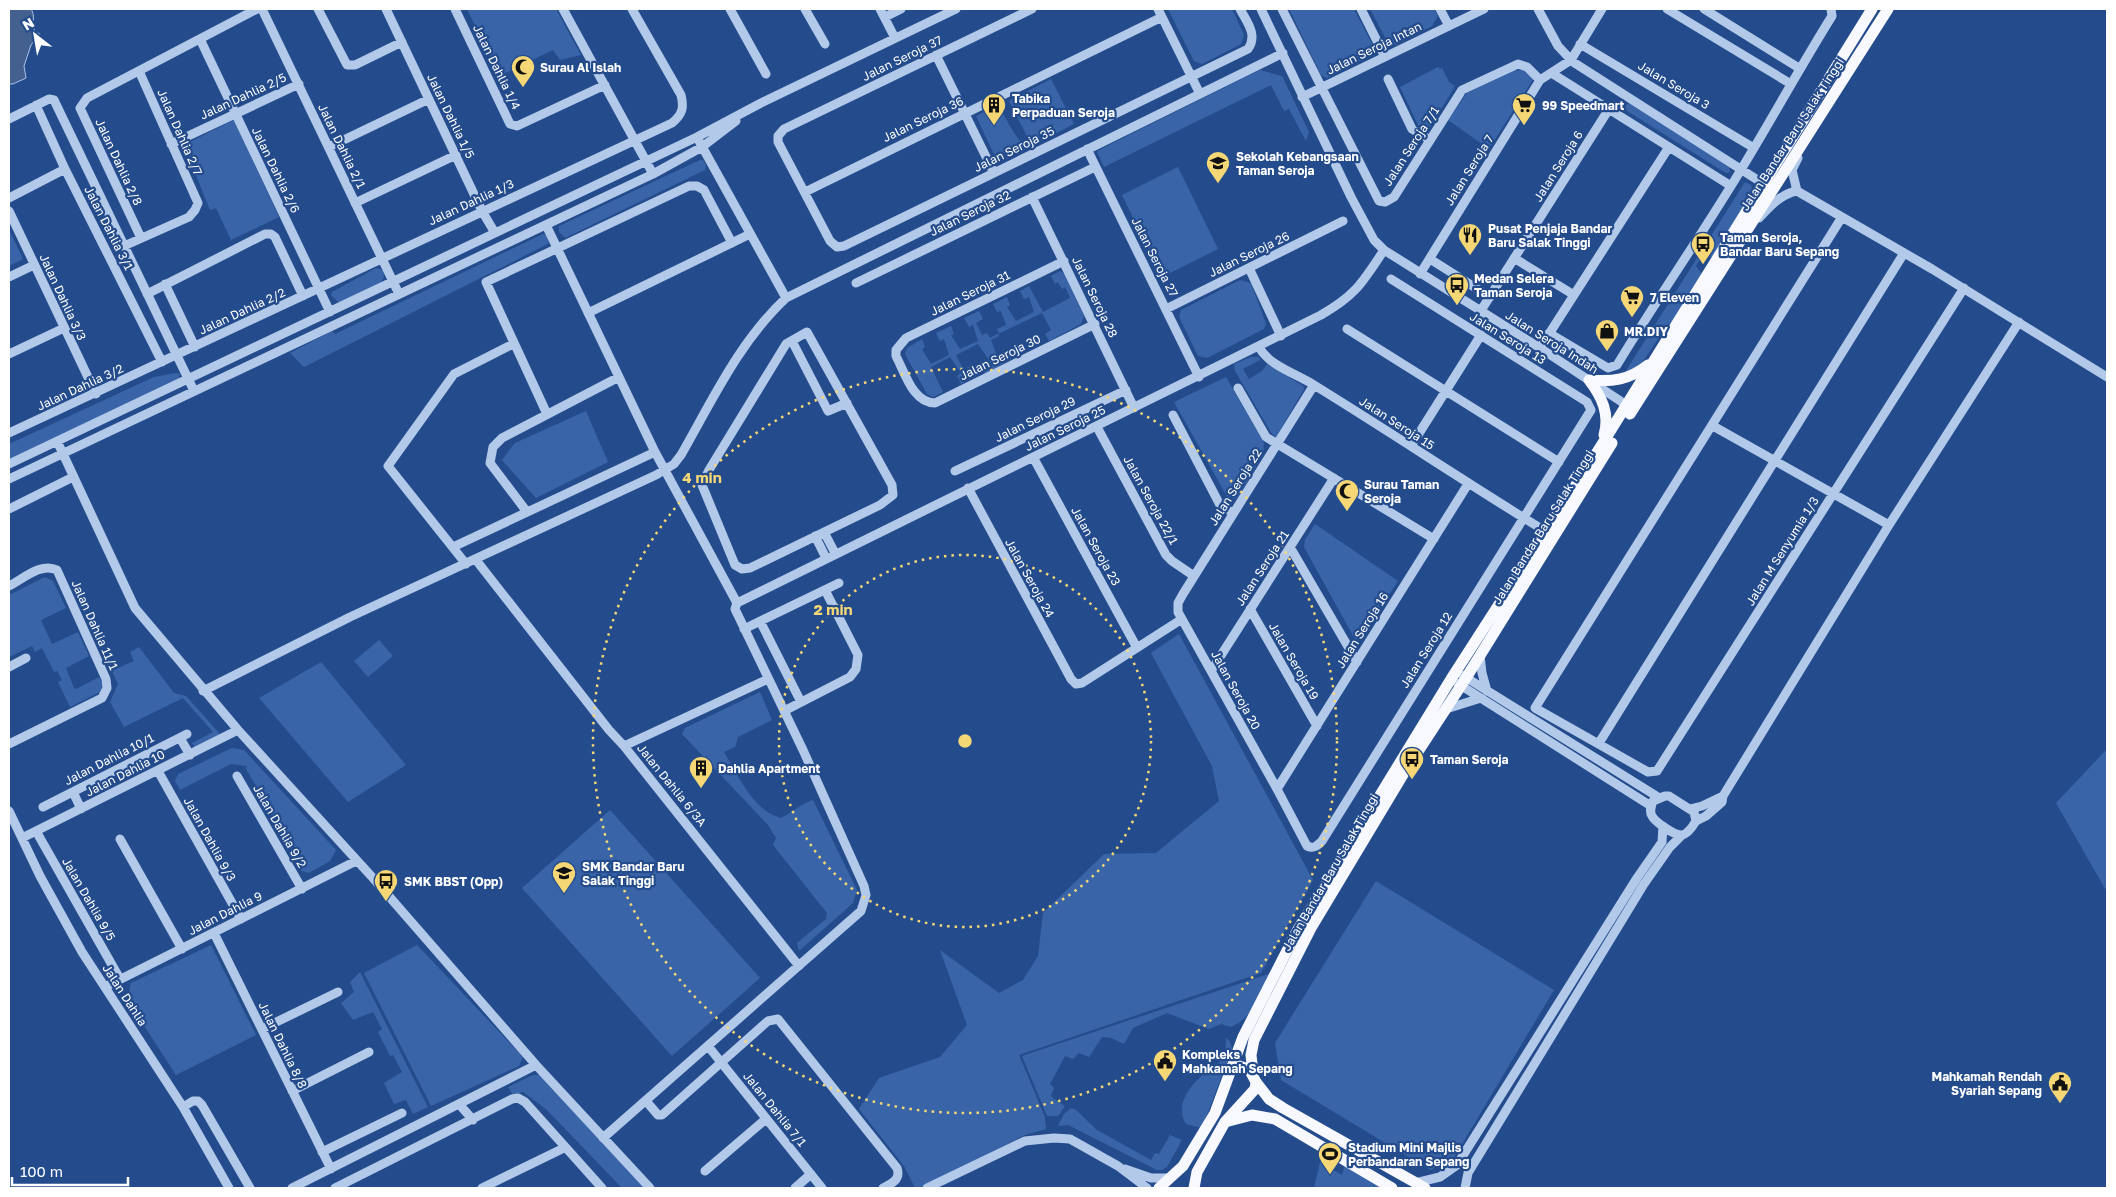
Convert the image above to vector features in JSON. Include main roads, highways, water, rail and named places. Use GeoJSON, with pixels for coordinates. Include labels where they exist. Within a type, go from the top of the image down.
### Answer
{"type":"FeatureCollection","features":[{"type":"Feature","properties":{"kind":"main road","name":"Jalan Bandar Baru Salak Tinggi"},"geometry":{"type":"LineString","coordinates":[[1159,1188],[1183,1166],[1214,1113],[1242,1037],[1297,931],[1453,675],[1600,446],[1630,407],[1653,361],[1768,186],[1872,9]]}},
{"type":"Feature","properties":{"kind":"main road","name":"Jalan Bandar Baru Salak Tinggi"},"geometry":{"type":"LineString","coordinates":[[1255,1078],[1251,1055],[1254,1040],[1311,928],[1404,773],[1464,682],[1630,407],[1748,229],[1768,186],[1810,132],[1888,9]]}},
{"type":"Feature","properties":{"kind":"main road"},"geometry":{"type":"LineString","coordinates":[[1600,446],[1607,426],[1606,414],[1598,392],[1589,380],[1616,381],[1624,379],[1653,361]]}},
{"type":"Feature","properties":{"kind":"main road"},"geometry":{"type":"LineString","coordinates":[[1229,1071],[1239,1066],[1245,1067],[1269,1099],[1420,1185]]}},
{"type":"Feature","properties":{"kind":"main road"},"geometry":{"type":"LineString","coordinates":[[1194,1188],[1197,1172],[1225,1122],[1233,1111],[1251,1096],[1256,1089],[1255,1078]]}},
{"type":"Feature","properties":{"kind":"main road"},"geometry":{"type":"LineString","coordinates":[[1225,1122],[1252,1115],[1275,1119],[1392,1188]]}},
{"type":"Feature","properties":{"kind":"place","name":"Surau Al Islah"},"geometry":{"type":"Point","coordinates":[523,88]}},
{"type":"Feature","properties":{"kind":"place","name":"Tabika Perpaduan Seroja"},"geometry":{"type":"Point","coordinates":[994,126]}},
{"type":"Feature","properties":{"kind":"place","name":"99 Speedmart"},"geometry":{"type":"Point","coordinates":[1524,126]}},
{"type":"Feature","properties":{"kind":"place","name":"Sekolah Kebangsaan Taman Seroja"},"geometry":{"type":"Point","coordinates":[1218,184]}},
{"type":"Feature","properties":{"kind":"place","name":"Pusat Penjaja Bandar Baru Salak Tinggi"},"geometry":{"type":"Point","coordinates":[1470,256]}},
{"type":"Feature","properties":{"kind":"place","name":"Taman Seroja, Bandar Baru Sepang"},"geometry":{"type":"Point","coordinates":[1703,265]}},
{"type":"Feature","properties":{"kind":"place","name":"Medan Selera Taman Seroja"},"geometry":{"type":"Point","coordinates":[1457,306]}},
{"type":"Feature","properties":{"kind":"place","name":"7 Eleven"},"geometry":{"type":"Point","coordinates":[1632,318]}},
{"type":"Feature","properties":{"kind":"place","name":"MR.DIY"},"geometry":{"type":"Point","coordinates":[1607,352]}},
{"type":"Feature","properties":{"kind":"place","name":"Surau Taman Seroja"},"geometry":{"type":"Point","coordinates":[1347,512]}},
{"type":"Feature","properties":{"kind":"place","name":"Taman Seroja"},"geometry":{"type":"Point","coordinates":[1412,780]}},
{"type":"Feature","properties":{"kind":"place","name":"Dahlia Apartment"},"geometry":{"type":"Point","coordinates":[701,789]}},
{"type":"Feature","properties":{"kind":"place","name":"SMK Bandar Baru Salak Tinggi"},"geometry":{"type":"Point","coordinates":[564,894]}},
{"type":"Feature","properties":{"kind":"place","name":"SMK BBST (Opp)"},"geometry":{"type":"Point","coordinates":[386,902]}},
{"type":"Feature","properties":{"kind":"place","name":"Kompleks Mahkamah Sepang"},"geometry":{"type":"Point","coordinates":[1165,1082]}},
{"type":"Feature","properties":{"kind":"place","name":"Mahkamah Rendah Syariah Sepang"},"geometry":{"type":"Point","coordinates":[2060,1104]}},
{"type":"Feature","properties":{"kind":"place","name":"Stadium Mini Majlis Perbandaran Sepang"},"geometry":{"type":"Point","coordinates":[1330,1175]}}]}
